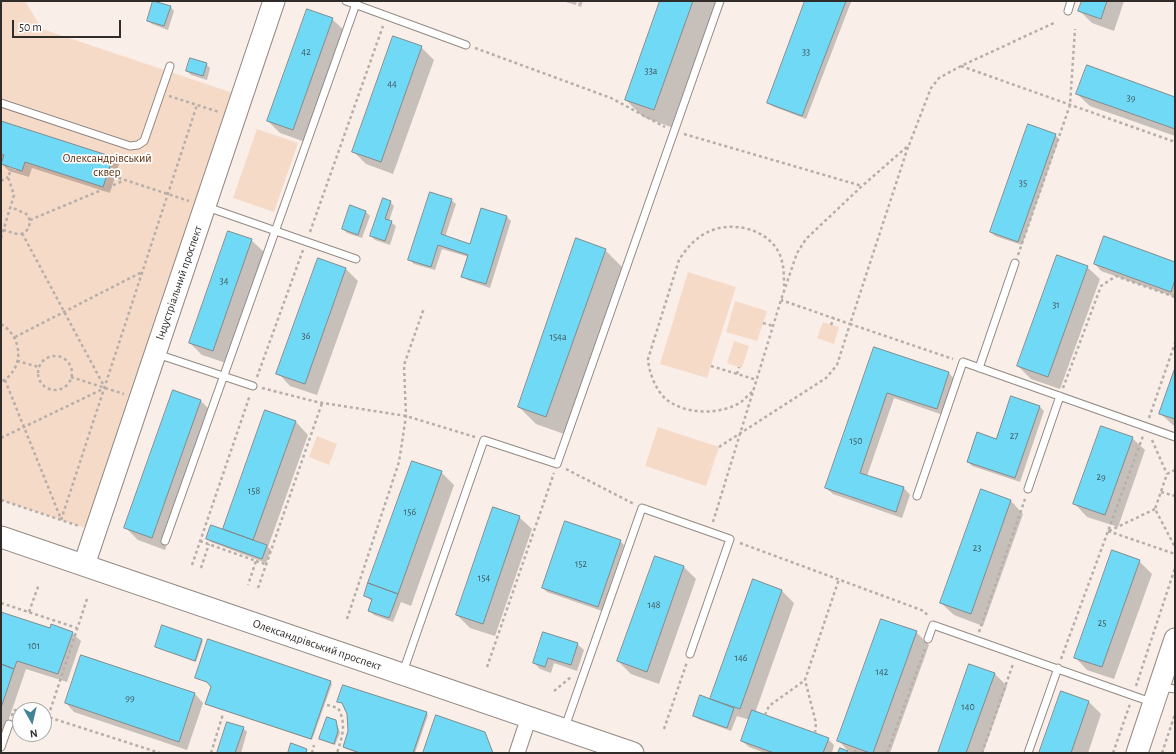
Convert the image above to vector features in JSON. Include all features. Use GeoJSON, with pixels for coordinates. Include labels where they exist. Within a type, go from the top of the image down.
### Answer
{"type":"FeatureCollection","features":[{"type":"Feature","properties":{"kind":"street","name":"Індустріальний проспект"},"geometry":{"type":"LineString","coordinates":[[84,565],[274,1]]}},
{"type":"Feature","properties":{"kind":"street","name":"Олександрівський проспект"},"geometry":{"type":"LineString","coordinates":[[1,537],[634,753]]}},
{"type":"Feature","properties":{"kind":"street"},"geometry":{"type":"LineString","coordinates":[[1136,753],[1163,692],[1175,639]]}},
{"type":"Feature","properties":{"kind":"street"},"geometry":{"type":"LineString","coordinates":[[517,753],[529,717]]}},
{"type":"Feature","properties":{"kind":"lane"},"geometry":{"type":"LineString","coordinates":[[346,1],[357,3],[387,16],[466,45]]}},
{"type":"Feature","properties":{"kind":"lane"},"geometry":{"type":"LineString","coordinates":[[402,674],[484,440],[557,464],[720,1]]}},
{"type":"Feature","properties":{"kind":"lane"},"geometry":{"type":"LineString","coordinates":[[1068,11],[1071,1]]}},
{"type":"Feature","properties":{"kind":"lane"},"geometry":{"type":"LineString","coordinates":[[165,541],[275,229],[357,3]]}},
{"type":"Feature","properties":{"kind":"lane"},"geometry":{"type":"LineString","coordinates":[[1,104],[130,146],[138,145],[144,141],[170,66]]}},
{"type":"Feature","properties":{"kind":"lane"},"geometry":{"type":"LineString","coordinates":[[205,206],[307,240],[356,259]]}},
{"type":"Feature","properties":{"kind":"lane"},"geometry":{"type":"LineString","coordinates":[[979,368],[1015,263]]}},
{"type":"Feature","properties":{"kind":"lane"},"geometry":{"type":"LineString","coordinates":[[155,353],[253,386]]}},
{"type":"Feature","properties":{"kind":"lane"},"geometry":{"type":"LineString","coordinates":[[917,496],[963,362],[1175,437]]}},
{"type":"Feature","properties":{"kind":"lane"},"geometry":{"type":"LineString","coordinates":[[1028,489],[1060,396]]}},
{"type":"Feature","properties":{"kind":"lane"},"geometry":{"type":"LineString","coordinates":[[564,729],[642,508],[730,539],[690,654]]}},
{"type":"Feature","properties":{"kind":"lane"},"geometry":{"type":"LineString","coordinates":[[928,639],[933,625],[1133,695],[1163,692]]}},
{"type":"Feature","properties":{"kind":"lane"},"geometry":{"type":"LineString","coordinates":[[1028,753],[1058,668]]}},
{"type":"Feature","properties":{"kind":"lane"},"geometry":{"type":"LineString","coordinates":[[1,747],[9,724]]}},
{"type":"Feature","properties":{"kind":"path"},"geometry":{"type":"LineString","coordinates":[[192,565],[253,386],[387,16]]}},
{"type":"Feature","properties":{"kind":"path"},"geometry":{"type":"LineString","coordinates":[[719,447],[826,378],[837,365],[909,145],[931,88],[939,78],[960,66],[1056,22]]}},
{"type":"Feature","properties":{"kind":"path"},"geometry":{"type":"LineString","coordinates":[[1015,263],[1070,105],[1075,29]]}},
{"type":"Feature","properties":{"kind":"path"},"geometry":{"type":"LineString","coordinates":[[466,45],[610,98],[674,132],[862,186]]}},
{"type":"Feature","properties":{"kind":"path"},"geometry":{"type":"LineString","coordinates":[[960,66],[1175,142]]}},
{"type":"Feature","properties":{"kind":"path"},"geometry":{"type":"LineString","coordinates":[[161,93],[235,117]]}},
{"type":"Feature","properties":{"kind":"path"},"geometry":{"type":"LineString","coordinates":[[61,520],[197,105]]}},
{"type":"Feature","properties":{"kind":"path"},"geometry":{"type":"LineString","coordinates":[[710,531],[781,300],[797,253],[806,239],[862,186],[909,145]]}},
{"type":"Feature","properties":{"kind":"path"},"geometry":{"type":"LineString","coordinates":[[1,181],[8,177],[12,168]]}},
{"type":"Feature","properties":{"kind":"path"},"geometry":{"type":"LineString","coordinates":[[107,174],[124,181],[205,206]]}},
{"type":"Feature","properties":{"kind":"path"},"geometry":{"type":"LineString","coordinates":[[1,238],[14,195],[8,177]]}},
{"type":"Feature","properties":{"kind":"path"},"geometry":{"type":"LineString","coordinates":[[30,220],[124,181]]}},
{"type":"Feature","properties":{"kind":"path"},"geometry":{"type":"LineString","coordinates":[[3,230],[17,234],[22,233],[29,228],[30,220],[24,212],[11,207]]}},
{"type":"Feature","properties":{"kind":"path"},"geometry":{"type":"LineString","coordinates":[[754,390],[740,402],[716,411],[691,410],[678,406],[667,400],[659,390],[649,368],[648,359],[679,260],[686,249],[707,232],[730,226],[753,230],[764,236],[773,244],[780,255],[783,267],[785,289]]}},
{"type":"Feature","properties":{"kind":"path"},"geometry":{"type":"LineString","coordinates":[[22,233],[105,388]]}},
{"type":"Feature","properties":{"kind":"path"},"geometry":{"type":"LineString","coordinates":[[14,337],[142,272]]}},
{"type":"Feature","properties":{"kind":"path"},"geometry":{"type":"LineString","coordinates":[[1060,396],[1101,286],[1116,276],[1175,297]]}},
{"type":"Feature","properties":{"kind":"path"},"geometry":{"type":"LineString","coordinates":[[781,300],[963,362]]}},
{"type":"Feature","properties":{"kind":"path"},"geometry":{"type":"LineString","coordinates":[[347,619],[399,462],[406,416],[404,365],[424,308]]}},
{"type":"Feature","properties":{"kind":"path"},"geometry":{"type":"LineString","coordinates":[[831,325],[834,318]]}},
{"type":"Feature","properties":{"kind":"path"},"geometry":{"type":"LineString","coordinates":[[763,322],[773,326]]}},
{"type":"Feature","properties":{"kind":"path"},"geometry":{"type":"LineString","coordinates":[[1,324],[8,329],[14,337],[18,351],[17,361],[11,374],[1,382]]}},
{"type":"Feature","properties":{"kind":"path"},"geometry":{"type":"LineString","coordinates":[[1058,668],[1175,343]]}},
{"type":"Feature","properties":{"kind":"path"},"geometry":{"type":"LineString","coordinates":[[56,356],[62,357],[70,365],[71,377],[67,385],[62,388],[51,390],[41,383],[39,378],[39,367],[46,358],[56,356]]}},
{"type":"Feature","properties":{"kind":"path"},"geometry":{"type":"LineString","coordinates":[[17,361],[39,367]]}},
{"type":"Feature","properties":{"kind":"path"},"geometry":{"type":"LineString","coordinates":[[711,366],[757,380]]}},
{"type":"Feature","properties":{"kind":"path"},"geometry":{"type":"LineString","coordinates":[[737,374],[739,367]]}},
{"type":"Feature","properties":{"kind":"path"},"geometry":{"type":"LineString","coordinates":[[71,377],[140,399]]}},
{"type":"Feature","properties":{"kind":"path"},"geometry":{"type":"LineString","coordinates":[[5,380],[61,520]]}},
{"type":"Feature","properties":{"kind":"path"},"geometry":{"type":"LineString","coordinates":[[253,386],[322,403],[406,416],[484,440]]}},
{"type":"Feature","properties":{"kind":"path"},"geometry":{"type":"LineString","coordinates":[[1,438],[105,388]]}},
{"type":"Feature","properties":{"kind":"path"},"geometry":{"type":"LineString","coordinates":[[258,588],[265,564],[322,403]]}},
{"type":"Feature","properties":{"kind":"path"},"geometry":{"type":"LineString","coordinates":[[1108,531],[1155,509],[1167,474],[1146,426]]}},
{"type":"Feature","properties":{"kind":"path"},"geometry":{"type":"LineString","coordinates":[[488,667],[557,464],[642,508]]}},
{"type":"Feature","properties":{"kind":"path"},"geometry":{"type":"LineString","coordinates":[[1167,474],[1175,470]]}},
{"type":"Feature","properties":{"kind":"path"},"geometry":{"type":"LineString","coordinates":[[976,640],[1028,489]]}},
{"type":"Feature","properties":{"kind":"path"},"geometry":{"type":"LineString","coordinates":[[1161,492],[1175,496]]}},
{"type":"Feature","properties":{"kind":"path"},"geometry":{"type":"LineString","coordinates":[[1,500],[95,531]]}},
{"type":"Feature","properties":{"kind":"path"},"geometry":{"type":"LineString","coordinates":[[1155,509],[1175,547]]}},
{"type":"Feature","properties":{"kind":"path"},"geometry":{"type":"LineString","coordinates":[[1108,531],[1175,554]]}},
{"type":"Feature","properties":{"kind":"path"},"geometry":{"type":"LineString","coordinates":[[730,539],[924,611],[933,625]]}},
{"type":"Feature","properties":{"kind":"path"},"geometry":{"type":"LineString","coordinates":[[200,541],[265,564]]}},
{"type":"Feature","properties":{"kind":"path"},"geometry":{"type":"LineString","coordinates":[[201,568],[209,544]]}},
{"type":"Feature","properties":{"kind":"path"},"geometry":{"type":"LineString","coordinates":[[248,584],[256,561]]}},
{"type":"Feature","properties":{"kind":"path"},"geometry":{"type":"LineString","coordinates":[[1113,753],[1175,568]]}},
{"type":"Feature","properties":{"kind":"path"},"geometry":{"type":"LineString","coordinates":[[815,733],[816,723],[805,680],[839,579]]}},
{"type":"Feature","properties":{"kind":"path"},"geometry":{"type":"LineString","coordinates":[[29,612],[38,584]]}},
{"type":"Feature","properties":{"kind":"path"},"geometry":{"type":"LineString","coordinates":[[52,705],[87,599]]}},
{"type":"Feature","properties":{"kind":"path"},"geometry":{"type":"LineString","coordinates":[[1,603],[77,628]]}},
{"type":"Feature","properties":{"kind":"path"},"geometry":{"type":"LineString","coordinates":[[887,753],[928,639]]}},
{"type":"Feature","properties":{"kind":"path"},"geometry":{"type":"LineString","coordinates":[[664,729],[690,654]]}},
{"type":"Feature","properties":{"kind":"path"},"geometry":{"type":"LineString","coordinates":[[982,753],[1016,654]]}},
{"type":"Feature","properties":{"kind":"path"},"geometry":{"type":"LineString","coordinates":[[765,715],[768,706],[805,680]]}},
{"type":"Feature","properties":{"kind":"path"},"geometry":{"type":"LineString","coordinates":[[327,705],[338,708],[343,717],[344,730],[337,753]]}},
{"type":"Feature","properties":{"kind":"path"},"geometry":{"type":"LineString","coordinates":[[211,753],[223,714]]}},
{"type":"Feature","properties":{"kind":"path"},"geometry":{"type":"LineString","coordinates":[[1162,753],[1175,714]]}},
{"type":"Feature","properties":{"kind":"path"},"geometry":{"type":"LineString","coordinates":[[52,718],[160,753]]}},
{"type":"Feature","properties":{"kind":"path"},"geometry":{"type":"LineString","coordinates":[[312,753],[314,745]]}},
{"type":"Feature","properties":{"kind":"path"},"geometry":{"type":"LineString","coordinates":[[855,753],[856,748]]}},
{"type":"Feature","properties":{"kind":"green space","name":"Олександрівський сквер"},"geometry":{"type":"Polygon","coordinates":[[[1,1],[25,1],[42,29],[242,96],[95,531],[1,500],[1,1]]]}},
{"type":"Feature","properties":{"kind":"green space"},"geometry":{"type":"Polygon","coordinates":[[[257,129],[298,143],[274,212],[233,198],[257,129]]]}},
{"type":"Feature","properties":{"kind":"green space"},"geometry":{"type":"Polygon","coordinates":[[[688,272],[736,287],[707,378],[660,364],[688,272]]]}},
{"type":"Feature","properties":{"kind":"green space"},"geometry":{"type":"Polygon","coordinates":[[[735,301],[767,311],[757,341],[726,332],[735,301]]]}},
{"type":"Feature","properties":{"kind":"green space"},"geometry":{"type":"Polygon","coordinates":[[[823,322],[839,327],[834,344],[817,338],[823,322]]]}},
{"type":"Feature","properties":{"kind":"green space"},"geometry":{"type":"Polygon","coordinates":[[[734,341],[749,346],[742,368],[727,363],[734,341]]]}},
{"type":"Feature","properties":{"kind":"green space"},"geometry":{"type":"Polygon","coordinates":[[[658,427],[719,447],[706,486],[645,466],[658,427]]]}},
{"type":"Feature","properties":{"kind":"green space"},"geometry":{"type":"Polygon","coordinates":[[[317,436],[337,444],[329,465],[309,457],[317,436]]]}},
{"type":"Feature","properties":{"kind":"building"},"geometry":{"type":"Polygon","coordinates":[[[153,1],[171,6],[164,26],[147,21],[153,1]]]}},
{"type":"Feature","properties":{"kind":"building"},"geometry":{"type":"Polygon","coordinates":[[[660,1],[693,1],[654,110],[625,100],[660,1]]]}},
{"type":"Feature","properties":{"kind":"building"},"geometry":{"type":"Polygon","coordinates":[[[805,1],[846,1],[802,116],[767,103],[805,1]]]}},
{"type":"Feature","properties":{"kind":"building"},"geometry":{"type":"Polygon","coordinates":[[[1082,1],[1107,1],[1101,19],[1078,11],[1082,1]]]}},
{"type":"Feature","properties":{"kind":"building"},"geometry":{"type":"Polygon","coordinates":[[[307,9],[333,18],[293,130],[267,121],[307,9]]]}},
{"type":"Feature","properties":{"kind":"building"},"geometry":{"type":"Polygon","coordinates":[[[393,36],[422,46],[381,162],[352,152],[393,36]]]}},
{"type":"Feature","properties":{"kind":"building"},"geometry":{"type":"Polygon","coordinates":[[[190,58],[207,63],[203,76],[186,71],[190,58]]]}},
{"type":"Feature","properties":{"kind":"building"},"geometry":{"type":"Polygon","coordinates":[[[1087,65],[1175,97],[1175,129],[1076,94],[1087,65]]]}},
{"type":"Feature","properties":{"kind":"building"},"geometry":{"type":"Polygon","coordinates":[[[1,121],[113,157],[103,187],[25,162],[22,171],[1,164],[4,155],[1,154],[1,121]]]}},
{"type":"Feature","properties":{"kind":"building"},"geometry":{"type":"Polygon","coordinates":[[[1028,124],[1056,134],[1018,242],[990,232],[1028,124]]]}},
{"type":"Feature","properties":{"kind":"building"},"geometry":{"type":"Polygon","coordinates":[[[430,192],[452,199],[441,234],[470,244],[481,208],[507,216],[486,284],[461,277],[468,255],[438,245],[431,267],[408,260],[430,192]]]}},
{"type":"Feature","properties":{"kind":"building"},"geometry":{"type":"Polygon","coordinates":[[[383,198],[391,201],[385,219],[392,221],[385,241],[370,236],[383,198]]]}},
{"type":"Feature","properties":{"kind":"building"},"geometry":{"type":"Polygon","coordinates":[[[350,205],[366,211],[358,235],[342,229],[350,205]]]}},
{"type":"Feature","properties":{"kind":"building"},"geometry":{"type":"Polygon","coordinates":[[[228,231],[252,239],[213,351],[189,343],[228,231]]]}},
{"type":"Feature","properties":{"kind":"building"},"geometry":{"type":"Polygon","coordinates":[[[1104,236],[1175,262],[1175,280],[1171,292],[1094,264],[1104,236]]]}},
{"type":"Feature","properties":{"kind":"building"},"geometry":{"type":"Polygon","coordinates":[[[576,238],[606,249],[546,417],[518,407],[576,238]]]}},
{"type":"Feature","properties":{"kind":"building"},"geometry":{"type":"Polygon","coordinates":[[[1057,255],[1088,266],[1048,377],[1017,366],[1057,255]]]}},
{"type":"Feature","properties":{"kind":"building"},"geometry":{"type":"Polygon","coordinates":[[[318,258],[346,268],[305,384],[276,374],[318,258]]]}},
{"type":"Feature","properties":{"kind":"building"},"geometry":{"type":"Polygon","coordinates":[[[874,347],[949,372],[937,409],[887,393],[860,473],[904,487],[896,512],[825,488],[874,347]]]}},
{"type":"Feature","properties":{"kind":"building"},"geometry":{"type":"Polygon","coordinates":[[[1175,368],[1175,419],[1159,414],[1175,368]]]}},
{"type":"Feature","properties":{"kind":"building"},"geometry":{"type":"Polygon","coordinates":[[[173,390],[201,400],[152,538],[124,528],[173,390]]]}},
{"type":"Feature","properties":{"kind":"building"},"geometry":{"type":"Polygon","coordinates":[[[1011,396],[1040,406],[1015,478],[967,462],[977,432],[996,439],[1011,396]]]}},
{"type":"Feature","properties":{"kind":"building"},"geometry":{"type":"Polygon","coordinates":[[[265,410],[296,421],[253,540],[223,529],[265,410]]]}},
{"type":"Feature","properties":{"kind":"building"},"geometry":{"type":"Polygon","coordinates":[[[1101,426],[1133,437],[1105,515],[1073,504],[1101,426]]]}},
{"type":"Feature","properties":{"kind":"building"},"geometry":{"type":"Polygon","coordinates":[[[412,461],[442,471],[398,594],[368,583],[412,461]]]}},
{"type":"Feature","properties":{"kind":"building"},"geometry":{"type":"Polygon","coordinates":[[[981,489],[1011,500],[971,614],[940,603],[981,489]]]}},
{"type":"Feature","properties":{"kind":"building"},"geometry":{"type":"Polygon","coordinates":[[[493,507],[520,516],[483,624],[456,615],[493,507]]]}},
{"type":"Feature","properties":{"kind":"building"},"geometry":{"type":"Polygon","coordinates":[[[565,521],[621,540],[598,607],[542,588],[565,521]]]}},
{"type":"Feature","properties":{"kind":"building"},"geometry":{"type":"Polygon","coordinates":[[[211,525],[267,545],[262,559],[206,539],[211,525]]]}},
{"type":"Feature","properties":{"kind":"building"},"geometry":{"type":"Polygon","coordinates":[[[1112,550],[1140,560],[1102,667],[1074,658],[1112,550]]]}},
{"type":"Feature","properties":{"kind":"building"},"geometry":{"type":"Polygon","coordinates":[[[655,556],[684,566],[647,672],[617,661],[655,556]]]}},
{"type":"Feature","properties":{"kind":"building"},"geometry":{"type":"Polygon","coordinates":[[[753,579],[782,590],[740,709],[710,699],[753,579]]]}},
{"type":"Feature","properties":{"kind":"building"},"geometry":{"type":"Polygon","coordinates":[[[368,583],[398,594],[389,618],[368,611],[372,599],[364,596],[368,583]]]}},
{"type":"Feature","properties":{"kind":"building"},"geometry":{"type":"Polygon","coordinates":[[[1,612],[50,628],[51,624],[73,632],[58,674],[17,661],[14,669],[1,664],[1,612]]]}},
{"type":"Feature","properties":{"kind":"building"},"geometry":{"type":"Polygon","coordinates":[[[881,619],[917,631],[873,753],[870,753],[837,741],[881,619]]]}},
{"type":"Feature","properties":{"kind":"building"},"geometry":{"type":"Polygon","coordinates":[[[162,625],[202,639],[195,661],[155,647],[162,625]]]}},
{"type":"Feature","properties":{"kind":"building"},"geometry":{"type":"Polygon","coordinates":[[[543,632],[578,643],[571,665],[548,658],[545,667],[533,663],[543,632]]]}},
{"type":"Feature","properties":{"kind":"building"},"geometry":{"type":"Polygon","coordinates":[[[208,639],[331,681],[311,739],[205,704],[211,687],[207,682],[195,678],[208,639]]]}},
{"type":"Feature","properties":{"kind":"building"},"geometry":{"type":"Polygon","coordinates":[[[81,655],[195,693],[179,742],[65,703],[81,655]]]}},
{"type":"Feature","properties":{"kind":"building"},"geometry":{"type":"Polygon","coordinates":[[[1,664],[14,669],[1,708],[1,664]]]}},
{"type":"Feature","properties":{"kind":"building"},"geometry":{"type":"Polygon","coordinates":[[[969,664],[995,673],[966,753],[938,753],[969,664]]]}},
{"type":"Feature","properties":{"kind":"building"},"geometry":{"type":"Polygon","coordinates":[[[343,685],[427,712],[413,753],[360,753],[343,747],[348,731],[347,714],[342,703],[337,702],[343,685]]]}},
{"type":"Feature","properties":{"kind":"building"},"geometry":{"type":"Polygon","coordinates":[[[1061,691],[1089,701],[1071,753],[1039,753],[1061,691]]]}},
{"type":"Feature","properties":{"kind":"building"},"geometry":{"type":"Polygon","coordinates":[[[700,695],[734,708],[727,728],[693,716],[700,695]]]}},
{"type":"Feature","properties":{"kind":"building"},"geometry":{"type":"Polygon","coordinates":[[[752,710],[829,738],[823,753],[774,753],[741,741],[752,710]]]}},
{"type":"Feature","properties":{"kind":"building"},"geometry":{"type":"Polygon","coordinates":[[[436,715],[485,732],[493,753],[423,753],[436,715]]]}},
{"type":"Feature","properties":{"kind":"building"},"geometry":{"type":"Polygon","coordinates":[[[327,717],[336,720],[338,731],[334,744],[319,739],[327,717]]]}},
{"type":"Feature","properties":{"kind":"building"},"geometry":{"type":"Polygon","coordinates":[[[227,722],[244,727],[235,753],[217,753],[227,722]]]}},
{"type":"Feature","properties":{"kind":"building"},"geometry":{"type":"Polygon","coordinates":[[[291,743],[307,749],[306,753],[288,753],[291,743]]]}},
{"type":"Feature","properties":{"kind":"building"},"geometry":{"type":"Polygon","coordinates":[[[840,748],[848,751],[847,753],[838,753],[840,748]]]}}]}
